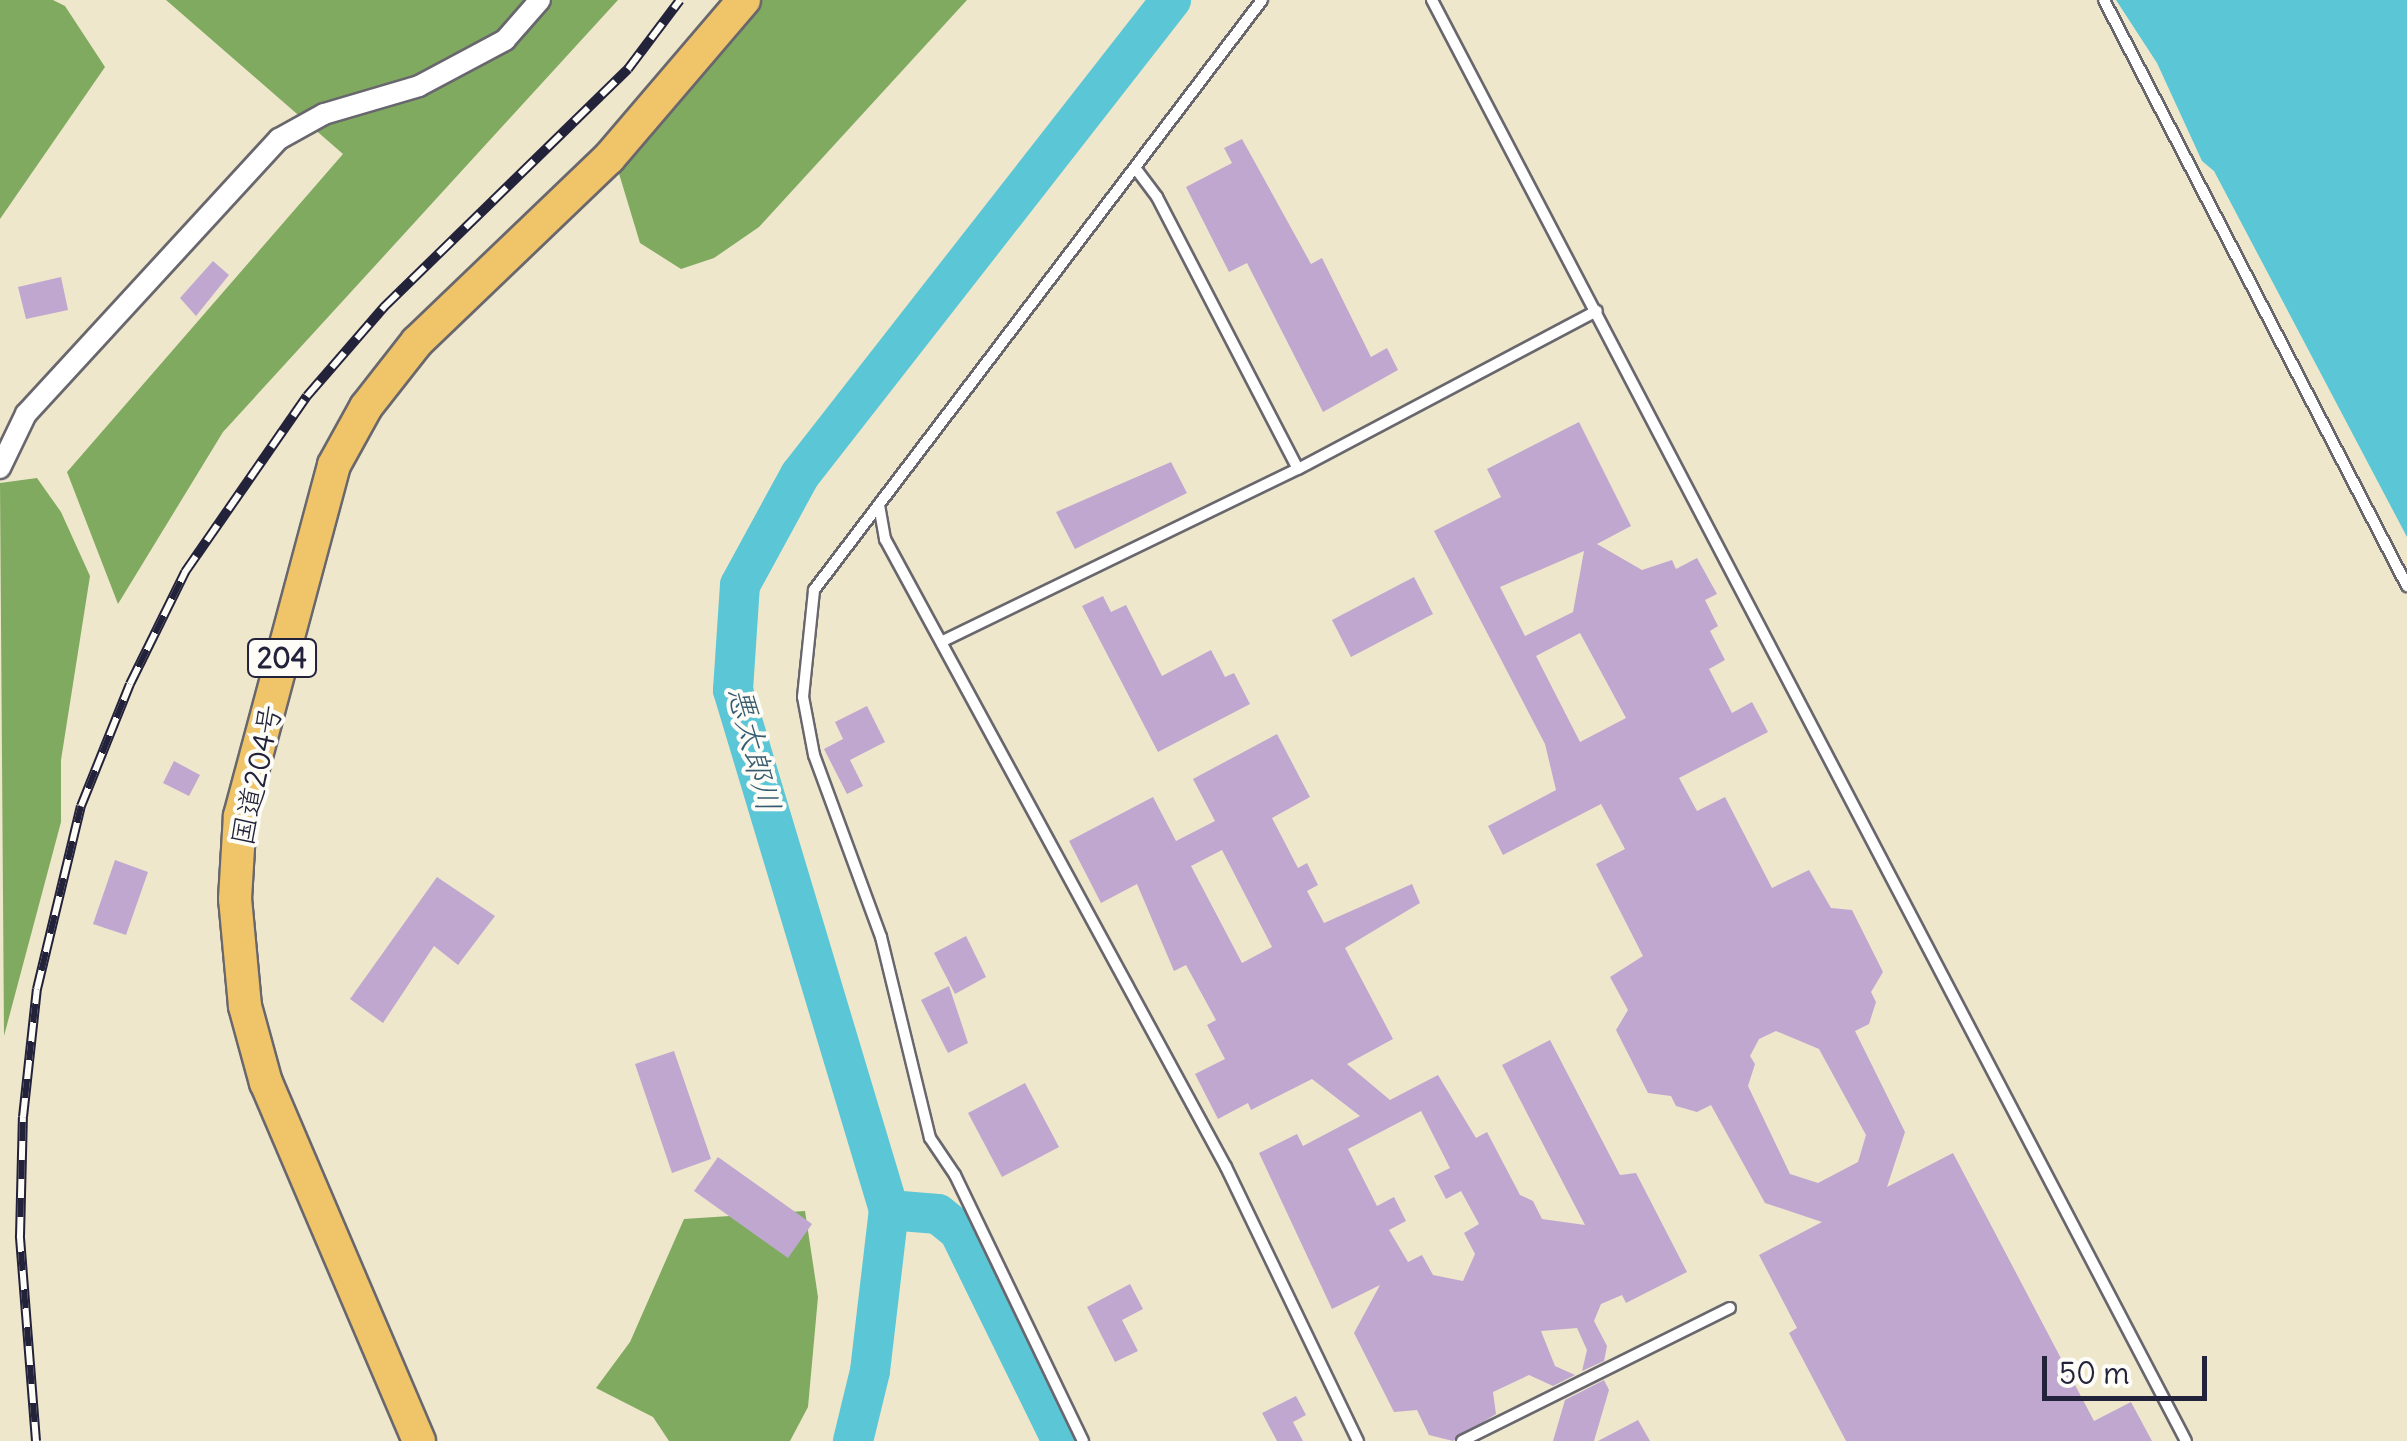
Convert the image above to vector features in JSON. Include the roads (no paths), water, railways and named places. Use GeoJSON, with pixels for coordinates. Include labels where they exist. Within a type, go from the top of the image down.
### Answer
{"type":"FeatureCollection","features":[{"type":"Feature","properties":{"kind":"highway","name":"国道204号"},"geometry":{"type":"LineString","coordinates":[[418,1441],[266,1082],[245,1006],[236,899],[240,816],[334,465],[366,407],[417,342],[609,158],[744,0]]}},
{"type":"Feature","properties":{"kind":"street"},"geometry":{"type":"LineString","coordinates":[[0,468],[26,414],[279,139],[324,114],[436,77],[504,40],[540,0]]}},
{"type":"Feature","properties":{"kind":"lane"},"geometry":{"type":"LineString","coordinates":[[1083,1441],[955,1176],[930,1138],[880,937],[814,755],[802,697],[814,590],[1262,0]]}},
{"type":"Feature","properties":{"kind":"lane"},"geometry":{"type":"LineString","coordinates":[[1432,0],[2186,1441]]}},
{"type":"Feature","properties":{"kind":"lane"},"geometry":{"type":"LineString","coordinates":[[2104,0],[2407,586]]}},
{"type":"Feature","properties":{"kind":"lane"},"geometry":{"type":"LineString","coordinates":[[1136,169],[1298,469]]}},
{"type":"Feature","properties":{"kind":"lane"},"geometry":{"type":"LineString","coordinates":[[943,641],[1298,469],[1597,311]]}},
{"type":"Feature","properties":{"kind":"lane"},"geometry":{"type":"LineString","coordinates":[[879,505],[885,540],[1226,1168],[1358,1441]]}},
{"type":"Feature","properties":{"kind":"lane"},"geometry":{"type":"LineString","coordinates":[[1462,1441],[1730,1308]]}},
{"type":"Feature","properties":{"kind":"water"},"geometry":{"type":"Polygon","coordinates":[[[2116,0],[2407,0],[2407,537],[2214,171],[2202,161],[2157,63],[2116,0]]]}},
{"type":"Feature","properties":{"kind":"waterway","name":"悪太郎川"},"geometry":{"type":"LineString","coordinates":[[853,1441],[870,1371],[889,1210],[733,690],[740,585],[800,475],[1171,0]]}},
{"type":"Feature","properties":{"kind":"waterway"},"geometry":{"type":"LineString","coordinates":[[889,1210],[938,1214],[959,1231],[1062,1441]]}},
{"type":"Feature","properties":{"kind":"railway"},"geometry":{"type":"LineString","coordinates":[[36,1441],[20,1236],[23,1117],[37,989],[81,806],[130,684],[185,572],[307,396],[384,307],[628,69],[680,0]]}}]}
